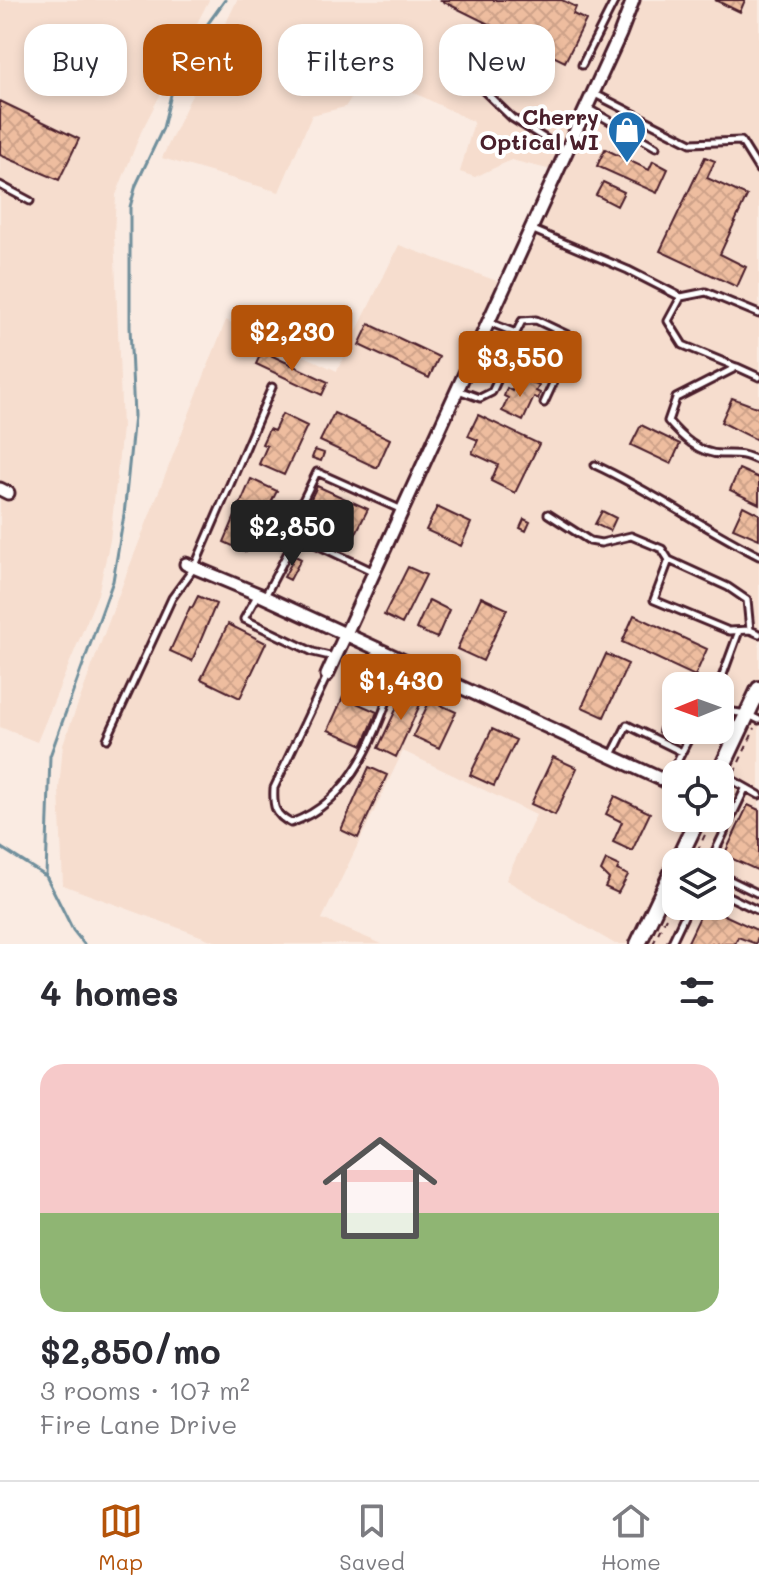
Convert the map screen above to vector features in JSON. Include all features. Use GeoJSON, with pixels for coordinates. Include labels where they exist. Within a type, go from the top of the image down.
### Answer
{"type":"FeatureCollection","features":[{"type":"Feature","properties":{"kind":"street"},"geometry":{"type":"LineString","coordinates":[[327,675],[632,4]]}},
{"type":"Feature","properties":{"kind":"street"},"geometry":{"type":"LineString","coordinates":[[190,566],[662,779]]}},
{"type":"Feature","properties":{"kind":"street"},"geometry":{"type":"LineString","coordinates":[[731,760],[755,718],[759,689]]}},
{"type":"Feature","properties":{"kind":"street"},"geometry":{"type":"LineString","coordinates":[[638,944],[662,895]]}},
{"type":"Feature","properties":{"kind":"lane"},"geometry":{"type":"LineString","coordinates":[[582,65],[616,0],[632,4]]}},
{"type":"Feature","properties":{"kind":"lane"},"geometry":{"type":"LineString","coordinates":[[593,93],[691,143],[741,141],[759,170]]}},
{"type":"Feature","properties":{"kind":"lane"},"geometry":{"type":"LineString","coordinates":[[489,96],[512,118],[566,152]]}},
{"type":"Feature","properties":{"kind":"lane"},"geometry":{"type":"LineString","coordinates":[[586,107],[656,147]]}},
{"type":"Feature","properties":{"kind":"lane"},"geometry":{"type":"LineString","coordinates":[[0,185],[30,201]]}},
{"type":"Feature","properties":{"kind":"lane"},"geometry":{"type":"LineString","coordinates":[[531,229],[628,270],[681,297],[706,292],[759,314]]}},
{"type":"Feature","properties":{"kind":"lane"},"geometry":{"type":"LineString","coordinates":[[681,297],[668,321],[683,345],[759,377]]}},
{"type":"Feature","properties":{"kind":"lane"},"geometry":{"type":"LineString","coordinates":[[457,389],[480,398],[492,392],[522,321],[536,320],[574,338],[544,403]]}},
{"type":"Feature","properties":{"kind":"lane"},"geometry":{"type":"LineString","coordinates":[[488,322],[516,333]]}},
{"type":"Feature","properties":{"kind":"lane"},"geometry":{"type":"LineString","coordinates":[[737,367],[676,398],[668,421],[686,441],[718,455],[739,452],[759,461]]}},
{"type":"Feature","properties":{"kind":"lane"},"geometry":{"type":"LineString","coordinates":[[107,739],[272,387]]}},
{"type":"Feature","properties":{"kind":"lane"},"geometry":{"type":"LineString","coordinates":[[595,465],[631,481],[725,539],[759,556]]}},
{"type":"Feature","properties":{"kind":"lane"},"geometry":{"type":"LineString","coordinates":[[373,572],[288,531],[317,472],[402,510]]}},
{"type":"Feature","properties":{"kind":"lane"},"geometry":{"type":"LineString","coordinates":[[548,514],[590,541],[601,543],[631,536],[662,549],[669,560],[728,587],[747,600],[750,630]]}},
{"type":"Feature","properties":{"kind":"lane"},"geometry":{"type":"LineString","coordinates":[[297,535],[264,597],[244,619],[313,652],[335,658]]}},
{"type":"Feature","properties":{"kind":"lane"},"geometry":{"type":"LineString","coordinates":[[669,560],[654,600],[729,631],[750,630],[759,634]]}},
{"type":"Feature","properties":{"kind":"lane"},"geometry":{"type":"LineString","coordinates":[[724,672],[739,631]]}},
{"type":"Feature","properties":{"kind":"lane"},"geometry":{"type":"LineString","coordinates":[[327,675],[274,788],[273,805],[281,818],[291,823],[311,816],[344,789],[365,754],[401,659]]}},
{"type":"Feature","properties":{"kind":"lane"},"geometry":{"type":"LineString","coordinates":[[734,713],[755,718]]}},
{"type":"Feature","properties":{"kind":"lane"},"geometry":{"type":"LineString","coordinates":[[611,756],[627,725],[682,752]]}},
{"type":"Feature","properties":{"kind":"lane"},"geometry":{"type":"LineString","coordinates":[[680,760],[686,744]]}},
{"type":"Feature","properties":{"kind":"lane"},"geometry":{"type":"LineString","coordinates":[[734,782],[759,795]]}},
{"type":"Feature","properties":{"kind":"lane"},"geometry":{"type":"LineString","coordinates":[[717,848],[745,789]]}},
{"type":"Feature","properties":{"kind":"lane"},"geometry":{"type":"LineString","coordinates":[[734,882],[759,894]]}},
{"type":"Feature","properties":{"kind":"lane"},"geometry":{"type":"LineString","coordinates":[[734,899],[759,911]]}},
{"type":"Feature","properties":{"kind":"lane"},"geometry":{"type":"LineString","coordinates":[[671,944],[682,920]]}},
{"type":"Feature","properties":{"kind":"path"},"geometry":{"type":"LineString","coordinates":[[731,760],[755,718]]}},
{"type":"Feature","properties":{"kind":"path"},"geometry":{"type":"LineString","coordinates":[[653,944],[664,920]]}},
{"type":"Feature","properties":{"kind":"shaded area"},"geometry":{"type":"Polygon","coordinates":[[[0,0],[209,0],[197,24],[143,24],[143,96],[160,96],[141,132],[116,195],[114,234],[122,428],[110,540],[98,594],[37,742],[0,727],[0,0]]]}},
{"type":"Feature","properties":{"kind":"shaded area"},"geometry":{"type":"Polygon","coordinates":[[[237,0],[759,0],[759,944],[615,944],[506,880],[536,815],[403,751],[322,919],[382,944],[222,944],[63,885],[59,789],[63,744],[226,320],[337,371],[399,245],[505,284],[556,171],[511,160],[475,177],[460,172],[474,122],[421,96],[423,24],[278,24],[278,96],[353,96],[345,107],[312,115],[279,192],[162,158],[191,96],[262,96],[262,24],[226,24],[237,0]]]}},
{"type":"Feature","properties":{"kind":"building"},"geometry":{"type":"Polygon","coordinates":[[[440,0],[562,0],[576,7],[573,14],[586,20],[565,62],[555,57],[555,24],[488,24],[440,0]]]}},
{"type":"Feature","properties":{"kind":"building"},"geometry":{"type":"Polygon","coordinates":[[[715,0],[745,0],[740,12],[715,0]]]}},
{"type":"Feature","properties":{"kind":"building"},"geometry":{"type":"Polygon","coordinates":[[[0,101],[79,139],[59,180],[0,155],[0,101]]]}},
{"type":"Feature","properties":{"kind":"building"},"geometry":{"type":"Polygon","coordinates":[[[605,149],[649,170],[653,161],[668,169],[657,193],[597,166],[605,149]]]}},
{"type":"Feature","properties":{"kind":"building"},"geometry":{"type":"Polygon","coordinates":[[[705,157],[715,161],[707,178],[747,196],[720,254],[746,267],[737,287],[660,251],[705,157]]]}},
{"type":"Feature","properties":{"kind":"building"},"geometry":{"type":"Polygon","coordinates":[[[603,182],[624,192],[617,206],[596,195],[603,182]]]}},
{"type":"Feature","properties":{"kind":"building"},"geometry":{"type":"Polygon","coordinates":[[[369,324],[439,357],[429,378],[359,345],[369,324]]]}},
{"type":"Feature","properties":{"kind":"building"},"geometry":{"type":"Polygon","coordinates":[[[262,351],[328,382],[322,395],[256,364],[262,351]]]}},
{"type":"Feature","properties":{"kind":"building"},"geometry":{"type":"Polygon","coordinates":[[[519,377],[539,386],[536,391],[540,393],[538,399],[534,397],[523,421],[502,411],[508,398],[504,396],[507,388],[512,391],[519,377]]]}},
{"type":"Feature","properties":{"kind":"building"},"geometry":{"type":"Polygon","coordinates":[[[732,398],[759,408],[759,441],[721,422],[732,398]]]}},
{"type":"Feature","properties":{"kind":"building"},"geometry":{"type":"Polygon","coordinates":[[[334,413],[390,439],[377,468],[320,441],[334,413]]]}},
{"type":"Feature","properties":{"kind":"building"},"geometry":{"type":"Polygon","coordinates":[[[282,414],[307,426],[284,475],[259,464],[267,446],[262,444],[269,429],[274,431],[282,414]]]}},
{"type":"Feature","properties":{"kind":"building"},"geometry":{"type":"Polygon","coordinates":[[[478,415],[539,444],[515,493],[491,481],[498,465],[472,453],[478,440],[468,436],[478,415]]]}},
{"type":"Feature","properties":{"kind":"building"},"geometry":{"type":"Polygon","coordinates":[[[641,425],[680,444],[671,464],[631,445],[641,425]]]}},
{"type":"Feature","properties":{"kind":"building"},"geometry":{"type":"Polygon","coordinates":[[[315,450],[324,453],[321,461],[312,458],[315,450]]]}},
{"type":"Feature","properties":{"kind":"building"},"geometry":{"type":"Polygon","coordinates":[[[739,469],[759,478],[759,504],[730,490],[739,469]]]}},
{"type":"Feature","properties":{"kind":"building"},"geometry":{"type":"Polygon","coordinates":[[[251,479],[277,491],[246,552],[224,542],[251,479]]]}},
{"type":"Feature","properties":{"kind":"building"},"geometry":{"type":"Polygon","coordinates":[[[317,486],[368,509],[355,535],[305,511],[317,486]]]}},
{"type":"Feature","properties":{"kind":"building"},"geometry":{"type":"Polygon","coordinates":[[[743,506],[759,514],[759,539],[733,528],[743,506]]]}},
{"type":"Feature","properties":{"kind":"building"},"geometry":{"type":"Polygon","coordinates":[[[437,507],[471,523],[461,546],[426,530],[437,507]]]}},
{"type":"Feature","properties":{"kind":"building"},"geometry":{"type":"Polygon","coordinates":[[[602,511],[616,518],[610,531],[595,524],[602,511]]]}},
{"type":"Feature","properties":{"kind":"building"},"geometry":{"type":"Polygon","coordinates":[[[524,519],[530,522],[526,531],[520,528],[524,519]]]}},
{"type":"Feature","properties":{"kind":"building"},"geometry":{"type":"Polygon","coordinates":[[[295,556],[301,559],[290,580],[284,577],[295,556]]]}},
{"type":"Feature","properties":{"kind":"building"},"geometry":{"type":"Polygon","coordinates":[[[408,567],[426,575],[402,624],[384,615],[408,567]]]}},
{"type":"Feature","properties":{"kind":"building"},"geometry":{"type":"Polygon","coordinates":[[[198,596],[216,604],[192,661],[170,651],[198,596]]]}},
{"type":"Feature","properties":{"kind":"building"},"geometry":{"type":"Polygon","coordinates":[[[481,597],[507,609],[483,661],[457,649],[481,597]]]}},
{"type":"Feature","properties":{"kind":"building"},"geometry":{"type":"Polygon","coordinates":[[[429,600],[449,610],[437,638],[416,629],[429,600]]]}},
{"type":"Feature","properties":{"kind":"building"},"geometry":{"type":"Polygon","coordinates":[[[634,615],[707,649],[697,672],[686,672],[622,642],[634,615]]]}},
{"type":"Feature","properties":{"kind":"building"},"geometry":{"type":"Polygon","coordinates":[[[228,624],[266,643],[240,698],[201,679],[228,624]]]}},
{"type":"Feature","properties":{"kind":"building"},"geometry":{"type":"Polygon","coordinates":[[[606,654],[628,664],[604,717],[582,707],[606,654]]]}},
{"type":"Feature","properties":{"kind":"building"},"geometry":{"type":"Polygon","coordinates":[[[406,688],[424,696],[396,757],[378,748],[406,688]]]}},
{"type":"Feature","properties":{"kind":"building"},"geometry":{"type":"Polygon","coordinates":[[[343,697],[377,712],[363,745],[328,730],[343,697]]]}},
{"type":"Feature","properties":{"kind":"building"},"geometry":{"type":"Polygon","coordinates":[[[430,700],[456,712],[439,748],[413,736],[430,700]]]}},
{"type":"Feature","properties":{"kind":"building"},"geometry":{"type":"Polygon","coordinates":[[[492,729],[516,740],[494,786],[470,775],[492,729]]]}},
{"type":"Feature","properties":{"kind":"building"},"geometry":{"type":"Polygon","coordinates":[[[553,757],[577,768],[555,815],[531,804],[553,757]]]}},
{"type":"Feature","properties":{"kind":"building"},"geometry":{"type":"Polygon","coordinates":[[[369,767],[387,775],[358,838],[341,830],[369,767]]]}},
{"type":"Feature","properties":{"kind":"building"},"geometry":{"type":"Polygon","coordinates":[[[615,796],[650,813],[632,851],[613,842],[622,822],[606,814],[615,796]]]}},
{"type":"Feature","properties":{"kind":"building"},"geometry":{"type":"Polygon","coordinates":[[[748,805],[759,810],[759,871],[734,860],[734,848],[727,848],[748,805]]]}},
{"type":"Feature","properties":{"kind":"building"},"geometry":{"type":"Polygon","coordinates":[[[606,860],[628,875],[618,893],[605,887],[609,879],[601,871],[606,860]]]}},
{"type":"Feature","properties":{"kind":"building"},"geometry":{"type":"Polygon","coordinates":[[[734,919],[759,931],[756,944],[738,937],[735,944],[687,944],[698,920],[734,919]]]}},
{"type":"Feature","properties":{"kind":"waterway"},"geometry":{"type":"LineString","coordinates":[[84,944],[73,930],[46,876],[50,756],[113,581],[124,515],[134,416],[130,207],[136,185],[163,128],[178,65],[225,0]]}},
{"type":"Feature","properties":{"kind":"waterway"},"geometry":{"type":"LineString","coordinates":[[0,847],[44,875]]}},
{"type":"Feature","properties":{"kind":"place","name":"Cherry Optical WI"},"geometry":{"type":"Point","coordinates":[627,164]}}]}
